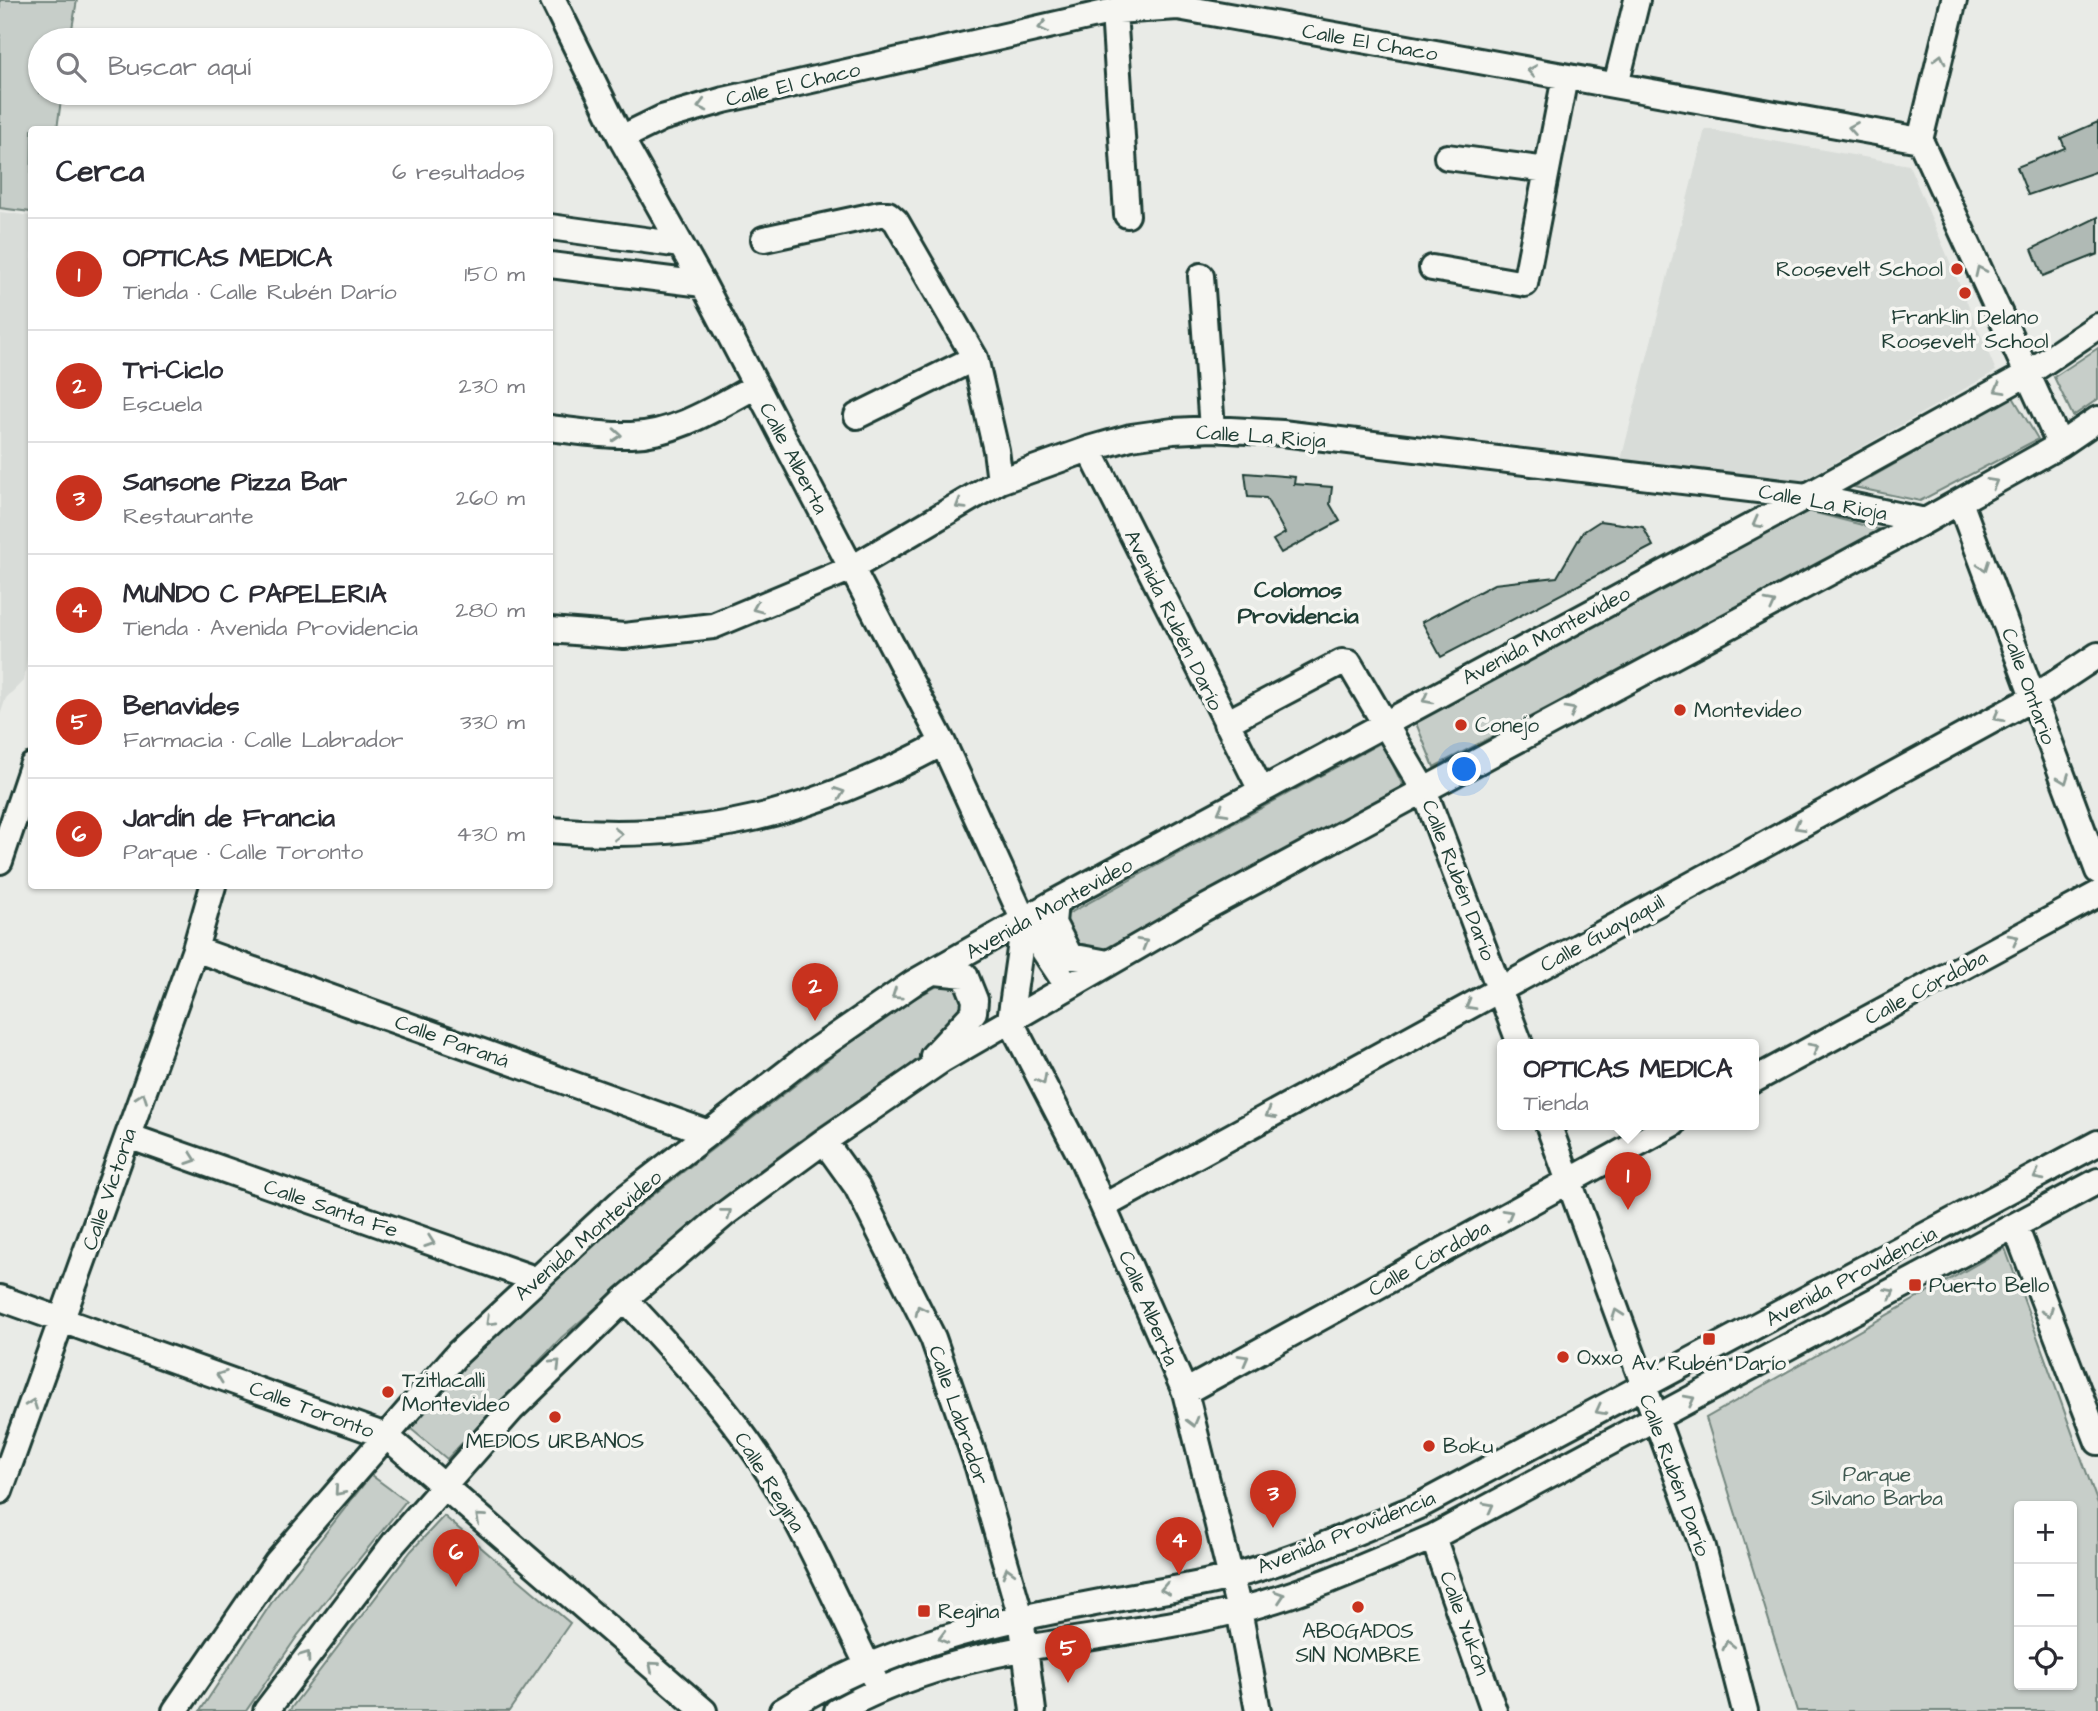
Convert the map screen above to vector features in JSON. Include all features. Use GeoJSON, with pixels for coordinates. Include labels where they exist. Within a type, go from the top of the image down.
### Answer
{"type":"FeatureCollection","features":[{"type":"Feature","properties":{"kind":"street","name":"Calle Alberta"},"geometry":{"type":"LineString","coordinates":[[553,0],[621,138],[703,284],[943,743],[1024,921],[1068,987]]}},
{"type":"Feature","properties":{"kind":"street"},"geometry":{"type":"LineString","coordinates":[[1616,85],[1637,0]]}},
{"type":"Feature","properties":{"kind":"street"},"geometry":{"type":"LineString","coordinates":[[1955,0],[1920,139],[2060,445]]}},
{"type":"Feature","properties":{"kind":"street","name":"Calle El Chaco"},"geometry":{"type":"LineString","coordinates":[[621,138],[662,118],[724,100],[1082,9],[1114,11],[1178,7],[1920,139]]}},
{"type":"Feature","properties":{"kind":"street"},"geometry":{"type":"LineString","coordinates":[[1114,11],[1127,215]]}},
{"type":"Feature","properties":{"kind":"street"},"geometry":{"type":"LineString","coordinates":[[1432,268],[1525,284],[1565,77]]}},
{"type":"Feature","properties":{"kind":"street"},"geometry":{"type":"LineString","coordinates":[[1447,157],[1547,170]]}},
{"type":"Feature","properties":{"kind":"street"},"geometry":{"type":"LineString","coordinates":[[764,239],[888,214],[896,221],[975,358],[996,450],[1000,481]]}},
{"type":"Feature","properties":{"kind":"street"},"geometry":{"type":"LineString","coordinates":[[553,227],[681,245]]}},
{"type":"Feature","properties":{"kind":"street"},"geometry":{"type":"LineString","coordinates":[[553,265],[703,284]]}},
{"type":"Feature","properties":{"kind":"street"},"geometry":{"type":"LineString","coordinates":[[1200,276],[1212,429]]}},
{"type":"Feature","properties":{"kind":"street","name":"Avenida Montevideo"},"geometry":{"type":"LineString","coordinates":[[175,1711],[278,1562],[458,1353],[625,1198],[813,1052],[935,972],[1055,902],[1807,496],[2027,374],[2098,326]]}},
{"type":"Feature","properties":{"kind":"street"},"geometry":{"type":"LineString","coordinates":[[857,416],[975,358]]}},
{"type":"Feature","properties":{"kind":"street"},"geometry":{"type":"LineString","coordinates":[[553,428],[630,436],[649,433],[702,415],[756,386]]}},
{"type":"Feature","properties":{"kind":"street"},"geometry":{"type":"LineString","coordinates":[[266,1711],[386,1553],[511,1410],[625,1299],[726,1213],[824,1141],[915,1078],[1108,963],[1926,521],[2060,445],[2098,419]]}},
{"type":"Feature","properties":{"kind":"street","name":"Calle La Rioja"},"geometry":{"type":"LineString","coordinates":[[553,630],[624,636],[713,626],[852,568],[1000,481],[1131,437],[1212,429],[1282,433],[1807,496],[1926,521]]}},
{"type":"Feature","properties":{"kind":"street","name":"Avenida Rubén Darío"},"geometry":{"type":"LineString","coordinates":[[1089,449],[1261,790]]}},
{"type":"Feature","properties":{"kind":"street","name":"Calle Ontario"},"geometry":{"type":"LineString","coordinates":[[1960,502],[2098,871]]}},
{"type":"Feature","properties":{"kind":"street","name":"Calle Guayaquil"},"geometry":{"type":"LineString","coordinates":[[1104,1206],[2033,698],[2098,655]]}},
{"type":"Feature","properties":{"kind":"street","name":"Calle Rubén Darío"},"geometry":{"type":"LineString","coordinates":[[1226,723],[1342,662],[1349,663],[1386,721],[1424,790],[1518,1039]]}},
{"type":"Feature","properties":{"kind":"street"},"geometry":{"type":"LineString","coordinates":[[553,830],[640,834],[727,825],[817,802],[858,786],[943,743]]}},
{"type":"Feature","properties":{"kind":"street"},"geometry":{"type":"LineString","coordinates":[[0,861],[28,778]]}},
{"type":"Feature","properties":{"kind":"street","name":"Calle Victoria"},"geometry":{"type":"LineString","coordinates":[[0,1491],[195,949],[211,889]]}},
{"type":"Feature","properties":{"kind":"street","name":"Calle Córdoba"},"geometry":{"type":"LineString","coordinates":[[1759,1077],[2098,894]]}},
{"type":"Feature","properties":{"kind":"street"},"geometry":{"type":"LineString","coordinates":[[1055,902],[1054,923],[1070,956],[1108,963]]}},
{"type":"Feature","properties":{"kind":"street"},"geometry":{"type":"LineString","coordinates":[[1010,1020],[1024,921]]}},
{"type":"Feature","properties":{"kind":"street","name":"Calle Paraná"},"geometry":{"type":"LineString","coordinates":[[195,949],[709,1133]]}},
{"type":"Feature","properties":{"kind":"street"},"geometry":{"type":"LineString","coordinates":[[915,1078],[972,1016],[975,1004],[965,975],[935,972]]}},
{"type":"Feature","properties":{"kind":"street","name":"Calle Alberta"},"geometry":{"type":"LineString","coordinates":[[1010,1020],[1104,1206],[1185,1392],[1239,1610],[1258,1711]]}},
{"type":"Feature","properties":{"kind":"street","name":"Calle Rubén Darío"},"geometry":{"type":"LineString","coordinates":[[1550,1130],[1703,1547],[1745,1711]]}},
{"type":"Feature","properties":{"kind":"street","name":"Calle Córdoba"},"geometry":{"type":"LineString","coordinates":[[1185,1392],[1662,1130]]}},
{"type":"Feature","properties":{"kind":"street","name":"Calle Santa Fe"},"geometry":{"type":"LineString","coordinates":[[128,1136],[535,1279]]}},
{"type":"Feature","properties":{"kind":"street","name":"Calle Labrador"},"geometry":{"type":"LineString","coordinates":[[824,1141],[857,1187],[933,1338],[978,1467],[1021,1617],[1027,1647],[1033,1711]]}},
{"type":"Feature","properties":{"kind":"street","name":"Avenida Providencia"},"geometry":{"type":"LineString","coordinates":[[782,1711],[825,1684],[915,1645],[1021,1617],[1229,1577],[1323,1546],[1419,1506],[2098,1143]]}},
{"type":"Feature","properties":{"kind":"street","name":"Avenida Providencia"},"geometry":{"type":"LineString","coordinates":[[837,1711],[878,1688],[964,1660],[1239,1610],[1336,1578],[1433,1537],[2098,1181]]}},
{"type":"Feature","properties":{"kind":"street"},"geometry":{"type":"LineString","coordinates":[[2015,1226],[2098,1442]]}},
{"type":"Feature","properties":{"kind":"street","name":"Calle Toronto"},"geometry":{"type":"LineString","coordinates":[[0,1298],[386,1436],[704,1711]]}},
{"type":"Feature","properties":{"kind":"street","name":"Calle Regina"},"geometry":{"type":"LineString","coordinates":[[625,1299],[712,1394],[768,1471],[812,1549],[878,1688]]}},
{"type":"Feature","properties":{"kind":"street","name":"Calle Yukón"},"geometry":{"type":"LineString","coordinates":[[1433,1537],[1494,1711]]}},
{"type":"Feature","properties":{"kind":"shaded area"},"geometry":{"type":"Polygon","coordinates":[[[1705,129],[1909,165],[1996,371],[1795,485],[1620,464],[1705,129]]]}},
{"type":"Feature","properties":{"kind":"shaded area"},"geometry":{"type":"Polygon","coordinates":[[[0,212],[28,216],[28,653],[24,680],[6,698],[0,715],[0,212]]]}},
{"type":"Feature","properties":{"kind":"green space"},"geometry":{"type":"Polygon","coordinates":[[[0,0],[77,0],[72,28],[28,28],[28,105],[60,105],[57,126],[28,126],[28,212],[0,208],[0,0]]]}},
{"type":"Feature","properties":{"kind":"green space"},"geometry":{"type":"Polygon","coordinates":[[[2098,348],[2098,399],[2073,416],[2054,377],[2098,348]]]}},
{"type":"Feature","properties":{"kind":"green space"},"geometry":{"type":"Polygon","coordinates":[[[2013,397],[2038,439],[1920,501],[1854,487],[2013,397]]]}},
{"type":"Feature","properties":{"kind":"green space"},"geometry":{"type":"Polygon","coordinates":[[[1804,510],[1886,531],[1434,767],[1413,716],[1804,510]]]}},
{"type":"Feature","properties":{"kind":"green space"},"geometry":{"type":"Polygon","coordinates":[[[1382,742],[1403,786],[1094,955],[1078,952],[1055,921],[1382,742]]]}},
{"type":"Feature","properties":{"kind":"green space"},"geometry":{"type":"Polygon","coordinates":[[[957,975],[970,1015],[908,1067],[813,1131],[724,1197],[561,1338],[447,1459],[405,1424],[454,1370],[604,1233],[843,1048],[910,1001],[957,975]]]}},
{"type":"Feature","properties":{"kind":"green space","name":"Parque Silvano Barba"},"geometry":{"type":"Polygon","coordinates":[[[2005,1248],[2098,1504],[2098,1711],[1797,1711],[1706,1418],[2005,1248]]]}},
{"type":"Feature","properties":{"kind":"green space"},"geometry":{"type":"Polygon","coordinates":[[[371,1475],[406,1501],[298,1635],[246,1711],[200,1711],[274,1599],[371,1475]]]}},
{"type":"Feature","properties":{"kind":"green space"},"geometry":{"type":"Polygon","coordinates":[[[444,1516],[570,1623],[509,1711],[289,1711],[411,1551],[444,1516]]]}},
{"type":"Feature","properties":{"kind":"building"},"geometry":{"type":"Polygon","coordinates":[[[2098,122],[2098,171],[2028,195],[2017,167],[2065,148],[2061,138],[2098,122]]]}},
{"type":"Feature","properties":{"kind":"building"},"geometry":{"type":"Polygon","coordinates":[[[2098,217],[2098,254],[2043,276],[2032,249],[2098,217]]]}},
{"type":"Feature","properties":{"kind":"building"},"geometry":{"type":"Polygon","coordinates":[[[1245,473],[1295,477],[1294,484],[1332,487],[1330,504],[1340,521],[1281,553],[1273,540],[1285,533],[1266,498],[1248,497],[1245,473]]]}},
{"type":"Feature","properties":{"kind":"building"},"geometry":{"type":"Polygon","coordinates":[[[1600,521],[1643,527],[1653,546],[1441,657],[1422,622],[1494,584],[1557,577],[1583,532],[1600,521]]]}},
{"type":"Feature","properties":{"kind":"place","name":"Roosevelt School"},"geometry":{"type":"Point","coordinates":[1957,269]}},
{"type":"Feature","properties":{"kind":"place","name":"Franklin Delano Roosevelt School"},"geometry":{"type":"Point","coordinates":[1965,293]}},
{"type":"Feature","properties":{"kind":"place","name":"Montevideo"},"geometry":{"type":"Point","coordinates":[1680,710]}},
{"type":"Feature","properties":{"kind":"place","name":"Conejo"},"geometry":{"type":"Point","coordinates":[1461,725]}},
{"type":"Feature","properties":{"kind":"place","name":"Tri-Ciclo"},"geometry":{"type":"Point","coordinates":[815,1021]}},
{"type":"Feature","properties":{"kind":"place","name":"OPTICAS MEDICA"},"geometry":{"type":"Point","coordinates":[1628,1210]}},
{"type":"Feature","properties":{"kind":"place","name":"Puerto Bello"},"geometry":{"type":"Point","coordinates":[1915,1285]}},
{"type":"Feature","properties":{"kind":"place","name":"Av. Rubén Darío"},"geometry":{"type":"Point","coordinates":[1709,1339]}},
{"type":"Feature","properties":{"kind":"place","name":"Oxxo"},"geometry":{"type":"Point","coordinates":[1563,1357]}},
{"type":"Feature","properties":{"kind":"place","name":"Tzitlacalli Montevideo"},"geometry":{"type":"Point","coordinates":[388,1392]}},
{"type":"Feature","properties":{"kind":"place","name":"MEDIOS URBANOS"},"geometry":{"type":"Point","coordinates":[555,1417]}},
{"type":"Feature","properties":{"kind":"place","name":"Boku"},"geometry":{"type":"Point","coordinates":[1429,1446]}},
{"type":"Feature","properties":{"kind":"place","name":"Sansone Pizza Bar"},"geometry":{"type":"Point","coordinates":[1273,1528]}},
{"type":"Feature","properties":{"kind":"place","name":"MUNDO C PAPELERIA"},"geometry":{"type":"Point","coordinates":[1179,1575]}},
{"type":"Feature","properties":{"kind":"place","name":"Jardín de Francia"},"geometry":{"type":"Point","coordinates":[456,1587]}},
{"type":"Feature","properties":{"kind":"place","name":"ABOGADOS SIN NOMBRE"},"geometry":{"type":"Point","coordinates":[1358,1607]}},
{"type":"Feature","properties":{"kind":"place","name":"Regina"},"geometry":{"type":"Point","coordinates":[924,1611]}},
{"type":"Feature","properties":{"kind":"place","name":"Benavides"},"geometry":{"type":"Point","coordinates":[1068,1683]}},
{"type":"Feature","properties":{"kind":"district","name":"Colomos Providencia"},"geometry":{"type":"Point","coordinates":[1298,602]}}]}
